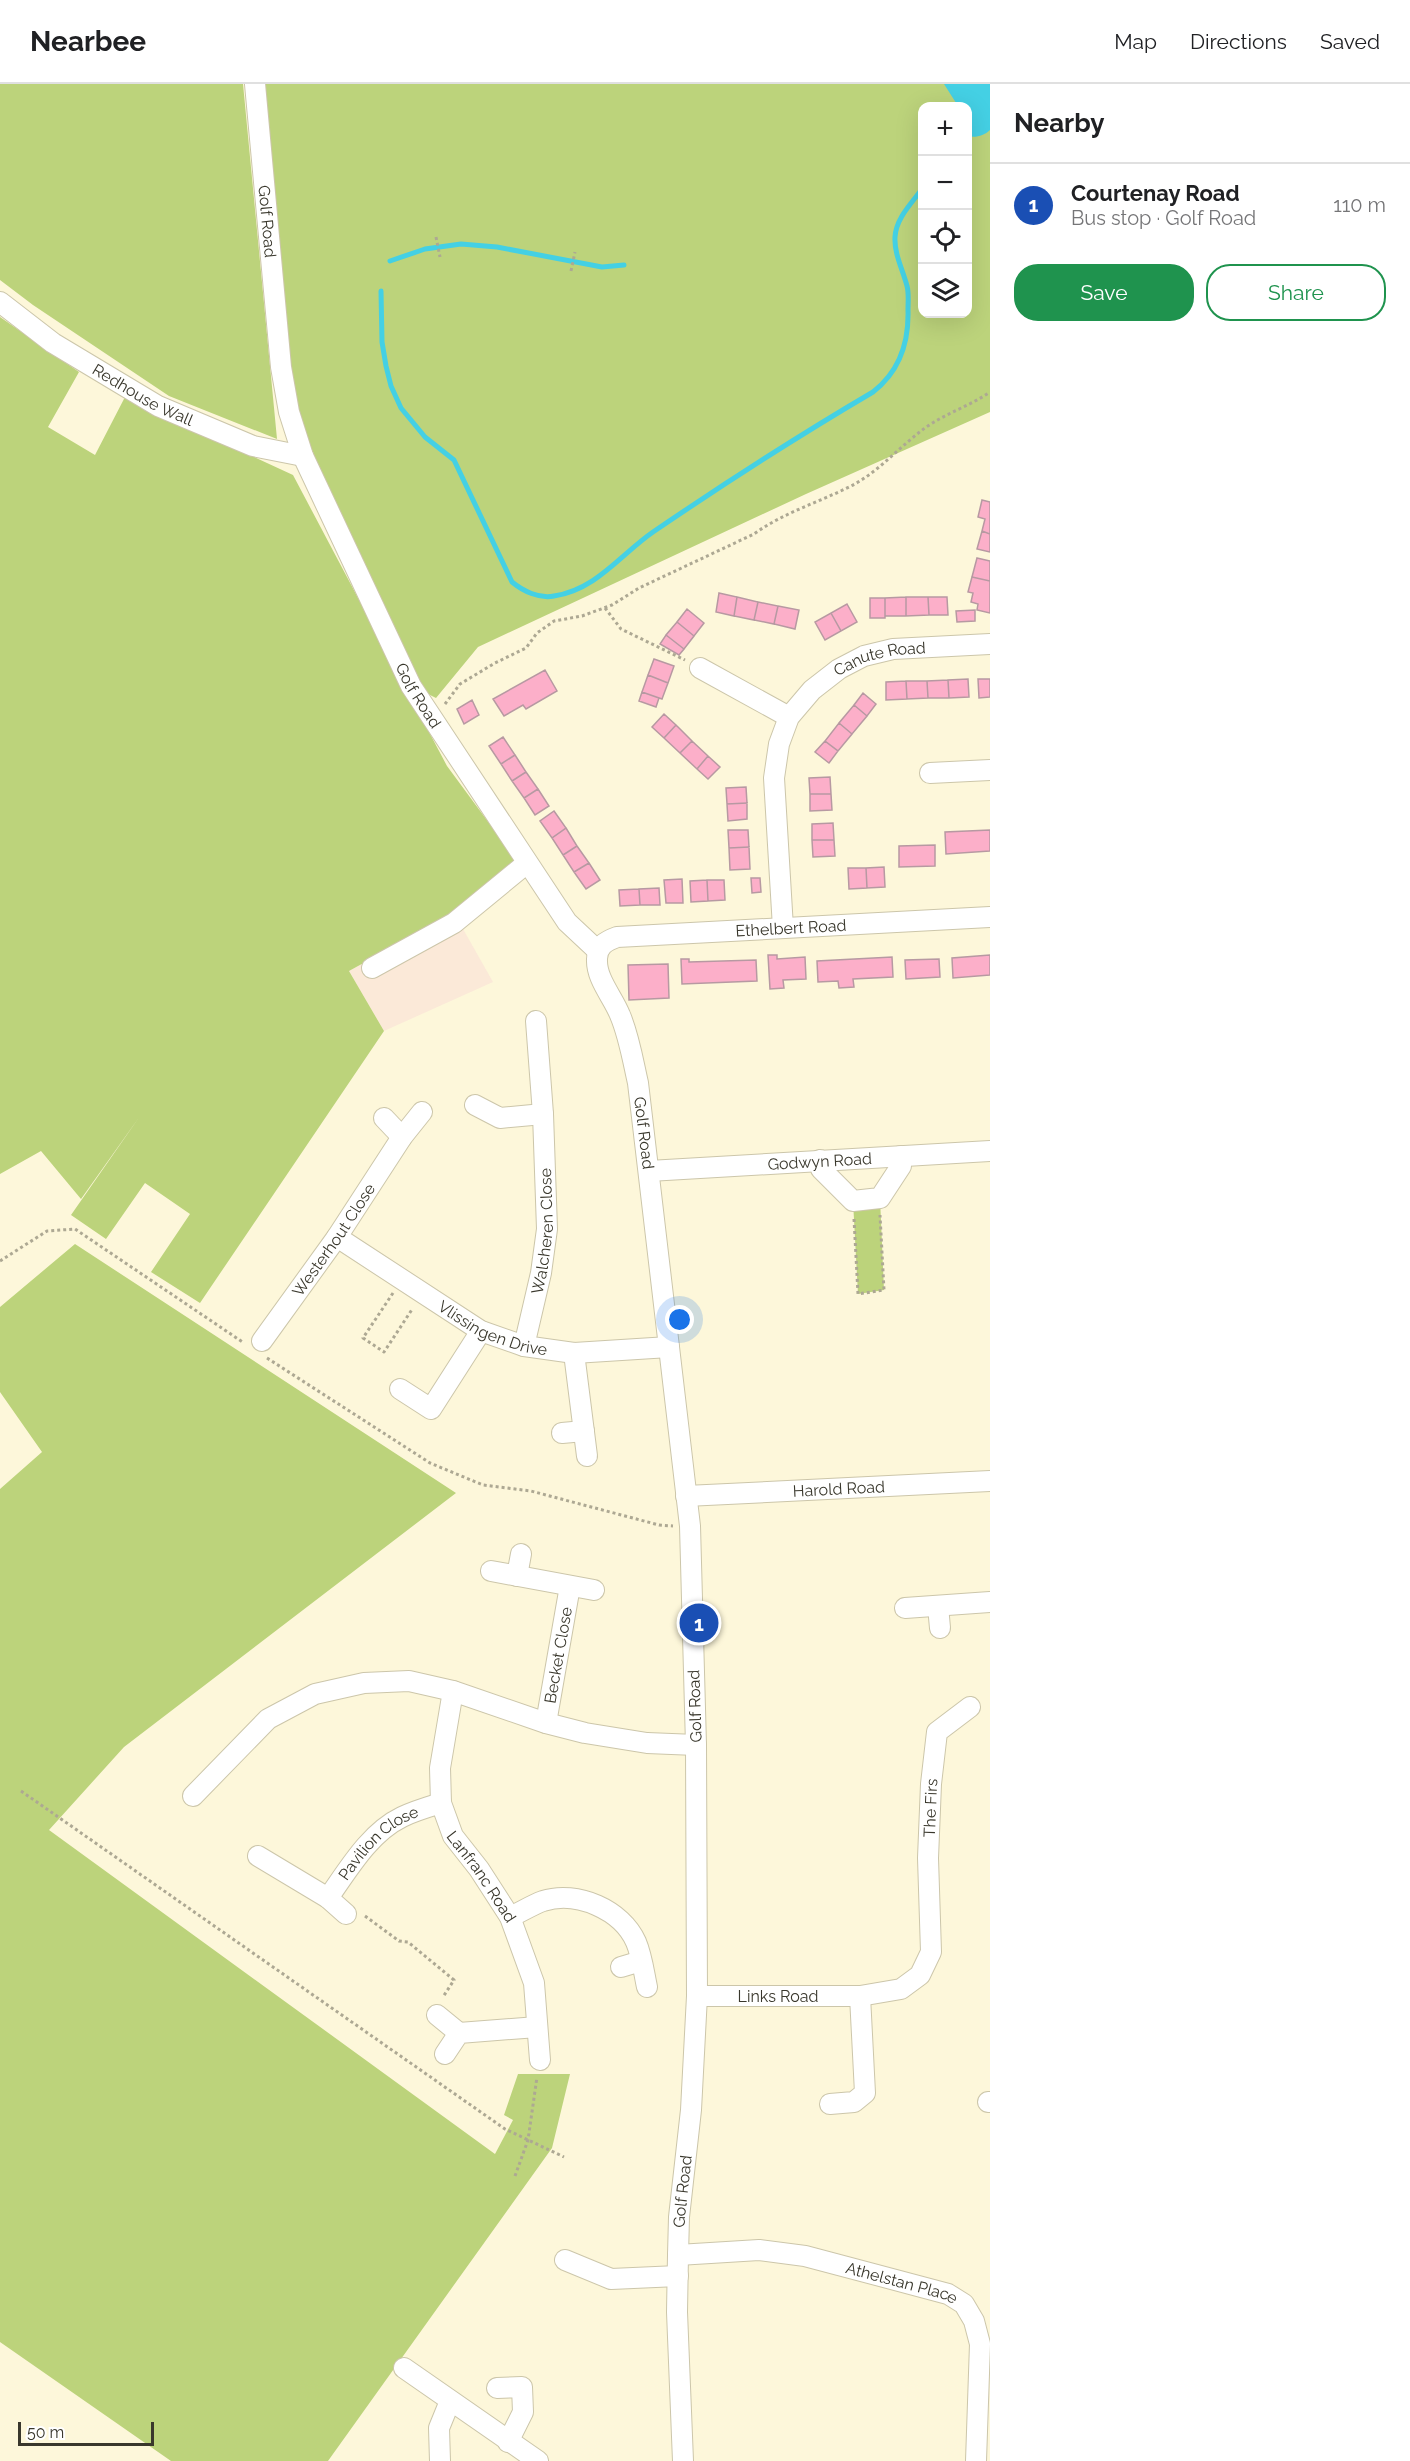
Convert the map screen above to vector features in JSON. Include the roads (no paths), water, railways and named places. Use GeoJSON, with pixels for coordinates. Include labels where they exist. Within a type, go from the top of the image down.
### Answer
{"type":"FeatureCollection","features":[{"type":"Feature","properties":{"kind":"street","name":"Golf Road"},"geometry":{"type":"LineString","coordinates":[[255,84],[281,367],[289,412],[303,456],[411,686],[567,922],[598,951],[596,960],[600,976],[620,1016],[638,1083],[690,1526],[696,1745],[697,1996],[691,2110],[679,2217],[682,2461]]}},
{"type":"Feature","properties":{"kind":"street","name":"Redhouse Wall"},"geometry":{"type":"LineString","coordinates":[[0,302],[53,344],[158,406],[253,446],[303,456]]}},
{"type":"Feature","properties":{"kind":"street","name":"Canute Road"},"geometry":{"type":"LineString","coordinates":[[783,928],[774,778],[778,744],[789,717],[812,690],[839,669],[864,656],[893,649],[990,644]]}},
{"type":"Feature","properties":{"kind":"street"},"geometry":{"type":"LineString","coordinates":[[700,668],[789,717]]}},
{"type":"Feature","properties":{"kind":"street"},"geometry":{"type":"LineString","coordinates":[[930,773],[990,770]]}},
{"type":"Feature","properties":{"kind":"street"},"geometry":{"type":"LineString","coordinates":[[372,968],[454,923],[527,863]]}},
{"type":"Feature","properties":{"kind":"street","name":"Ethelbert Road"},"geometry":{"type":"LineString","coordinates":[[598,951],[605,941],[617,937],[990,917]]}},
{"type":"Feature","properties":{"kind":"street","name":"Walcheren Close"},"geometry":{"type":"LineString","coordinates":[[525,1346],[545,1248],[546,1220],[543,1114],[536,1021]]}},
{"type":"Feature","properties":{"kind":"street"},"geometry":{"type":"LineString","coordinates":[[474,1105],[500,1118],[543,1114]]}},
{"type":"Feature","properties":{"kind":"street","name":"Westerhout Close"},"geometry":{"type":"LineString","coordinates":[[260,1349],[402,1137],[422,1112]]}},
{"type":"Feature","properties":{"kind":"street"},"geometry":{"type":"LineString","coordinates":[[384,1118],[402,1137]]}},
{"type":"Feature","properties":{"kind":"street","name":"Godwyn Road"},"geometry":{"type":"LineString","coordinates":[[649,1171],[990,1151]]}},
{"type":"Feature","properties":{"kind":"street"},"geometry":{"type":"LineString","coordinates":[[820,1160],[820,1169],[853,1201],[880,1198],[901,1167],[902,1156]]}},
{"type":"Feature","properties":{"kind":"street","name":"Vlissingen Drive"},"geometry":{"type":"LineString","coordinates":[[337,1237],[401,1281],[481,1331],[525,1346],[574,1353],[669,1347]]}},
{"type":"Feature","properties":{"kind":"street"},"geometry":{"type":"LineString","coordinates":[[400,1389],[431,1409],[481,1331]]}},
{"type":"Feature","properties":{"kind":"street"},"geometry":{"type":"LineString","coordinates":[[574,1353],[587,1456]]}},
{"type":"Feature","properties":{"kind":"street"},"geometry":{"type":"LineString","coordinates":[[562,1433],[584,1431]]}},
{"type":"Feature","properties":{"kind":"street","name":"Harold Road"},"geometry":{"type":"LineString","coordinates":[[686,1496],[990,1480]]}},
{"type":"Feature","properties":{"kind":"street"},"geometry":{"type":"LineString","coordinates":[[518,1576],[521,1554]]}},
{"type":"Feature","properties":{"kind":"street","name":"Becket Close"},"geometry":{"type":"LineString","coordinates":[[491,1571],[594,1590]]}},
{"type":"Feature","properties":{"kind":"street","name":"Becket Close"},"geometry":{"type":"LineString","coordinates":[[546,1723],[570,1586]]}},
{"type":"Feature","properties":{"kind":"street"},"geometry":{"type":"LineString","coordinates":[[905,1608],[990,1602]]}},
{"type":"Feature","properties":{"kind":"street"},"geometry":{"type":"LineString","coordinates":[[938,1606],[940,1628]]}},
{"type":"Feature","properties":{"kind":"street"},"geometry":{"type":"LineString","coordinates":[[192,1796],[268,1719],[315,1694],[364,1683],[409,1681],[453,1691],[546,1723],[585,1733],[647,1743],[696,1745]]}},
{"type":"Feature","properties":{"kind":"street","name":"Lanfranc Road"},"geometry":{"type":"LineString","coordinates":[[453,1691],[440,1768],[441,1803],[453,1836],[479,1869],[510,1917],[534,1983],[540,2060]]}},
{"type":"Feature","properties":{"kind":"street","name":"The Firs"},"geometry":{"type":"LineString","coordinates":[[932,1926],[928,1858],[931,1784],[937,1732],[970,1707]]}},
{"type":"Feature","properties":{"kind":"street","name":"Pavilion Close"},"geometry":{"type":"LineString","coordinates":[[328,1898],[360,1853],[377,1835],[400,1818],[441,1803]]}},
{"type":"Feature","properties":{"kind":"street","name":"Pavilion Close"},"geometry":{"type":"LineString","coordinates":[[258,1856],[328,1898],[346,1914]]}},
{"type":"Feature","properties":{"kind":"street"},"geometry":{"type":"LineString","coordinates":[[510,1917],[545,1900],[578,1899],[605,1908],[625,1923],[637,1943],[647,1987]]}},
{"type":"Feature","properties":{"kind":"street","name":"Links Road"},"geometry":{"type":"LineString","coordinates":[[697,1996],[860,1996],[901,1989],[920,1975],[931,1952],[932,1926]]}},
{"type":"Feature","properties":{"kind":"street"},"geometry":{"type":"LineString","coordinates":[[621,1966],[641,1961]]}},
{"type":"Feature","properties":{"kind":"street"},"geometry":{"type":"LineString","coordinates":[[830,2104],[854,2102],[865,2093],[860,1996]]}},
{"type":"Feature","properties":{"kind":"street"},"geometry":{"type":"LineString","coordinates":[[437,2015],[459,2033],[537,2027]]}},
{"type":"Feature","properties":{"kind":"street"},"geometry":{"type":"LineString","coordinates":[[445,2054],[459,2033]]}},
{"type":"Feature","properties":{"kind":"street","name":"Athelstan Place"},"geometry":{"type":"LineString","coordinates":[[678,2255],[759,2250],[805,2256],[948,2294],[964,2304],[974,2321],[980,2344],[976,2461]]}},
{"type":"Feature","properties":{"kind":"street"},"geometry":{"type":"LineString","coordinates":[[565,2260],[611,2279],[678,2276]]}},
{"type":"Feature","properties":{"kind":"street"},"geometry":{"type":"LineString","coordinates":[[404,2368],[538,2461]]}},
{"type":"Feature","properties":{"kind":"street"},"geometry":{"type":"LineString","coordinates":[[497,2388],[522,2387],[523,2412],[508,2442]]}},
{"type":"Feature","properties":{"kind":"street"},"geometry":{"type":"LineString","coordinates":[[440,2461],[439,2428],[450,2402]]}},
{"type":"Feature","properties":{"kind":"water"},"geometry":{"type":"Polygon","coordinates":[[[944,84],[990,84],[990,130],[985,134],[972,137],[972,102],[955,102],[944,84]]]}},
{"type":"Feature","properties":{"kind":"waterway"},"geometry":{"type":"LineString","coordinates":[[381,291],[382,342],[386,366],[391,386],[401,408],[425,437],[454,460],[512,582],[532,594],[554,596],[583,587],[653,532],[762,460],[873,392],[882,384],[896,366],[907,334],[908,292],[896,250],[895,237],[898,223],[918,194]]}},
{"type":"Feature","properties":{"kind":"waterway"},"geometry":{"type":"LineString","coordinates":[[390,261],[425,249],[461,244],[497,247],[602,267],[624,265]]}},
{"type":"Feature","properties":{"kind":"place","name":"Courtenay Road"},"geometry":{"type":"Point","coordinates":[699,1623]}}]}
